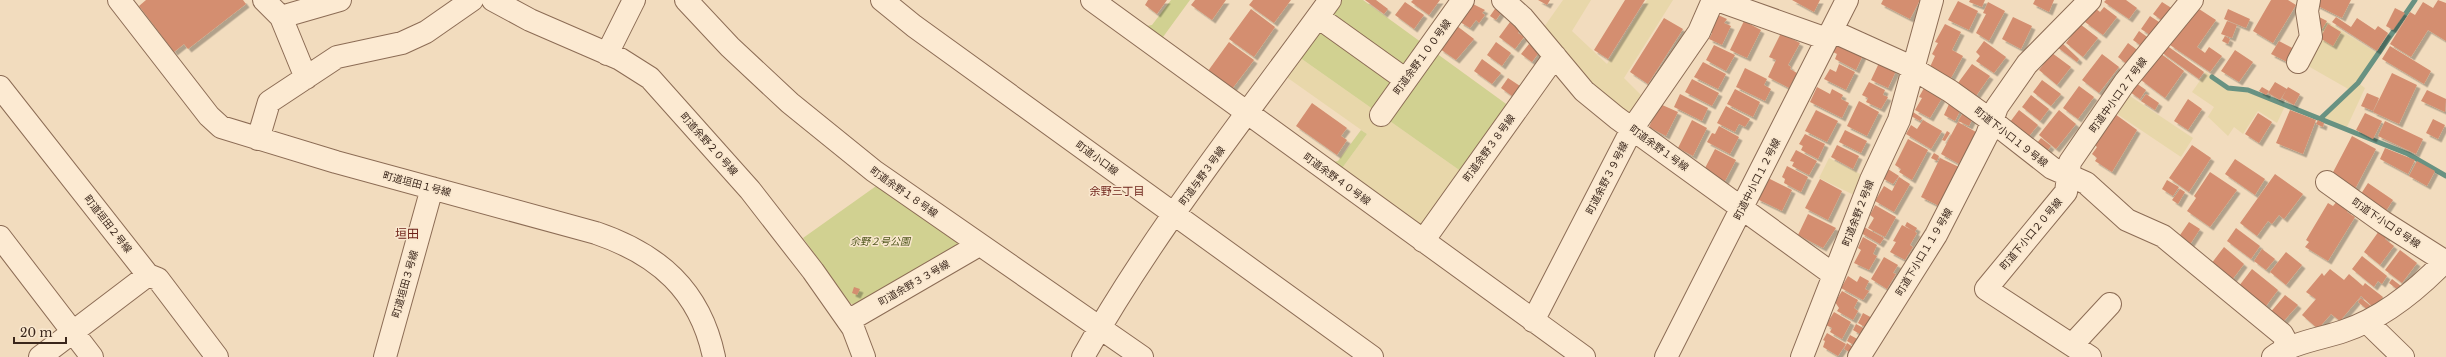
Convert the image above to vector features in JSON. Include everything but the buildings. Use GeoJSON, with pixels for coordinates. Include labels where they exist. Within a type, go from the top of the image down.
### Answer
{"type":"FeatureCollection","features":[{"type":"Feature","properties":{"kind":"street","name":"町道垣田１号線"},"geometry":{"type":"LineString","coordinates":[[119,0],[214,122],[227,130],[596,233],[642,252],[661,266],[686,293],[700,314],[710,336],[714,357]]}},
{"type":"Feature","properties":{"kind":"street"},"geometry":{"type":"LineString","coordinates":[[264,0],[281,17],[306,78]]}},
{"type":"Feature","properties":{"kind":"street"},"geometry":{"type":"LineString","coordinates":[[281,17],[340,0]]}},
{"type":"Feature","properties":{"kind":"street"},"geometry":{"type":"LineString","coordinates":[[258,139],[269,102],[337,57],[402,43],[426,32],[472,0]]}},
{"type":"Feature","properties":{"kind":"street","name":"町道余野２０号線"},"geometry":{"type":"LineString","coordinates":[[493,0],[530,20],[620,59],[650,78],[750,190],[853,328],[864,357]]}},
{"type":"Feature","properties":{"kind":"street"},"geometry":{"type":"LineString","coordinates":[[607,54],[634,0]]}},
{"type":"Feature","properties":{"kind":"street","name":"町道余野１８号線"},"geometry":{"type":"LineString","coordinates":[[686,0],[730,47],[790,103],[874,171],[1142,357]]}},
{"type":"Feature","properties":{"kind":"street","name":"町道小口線"},"geometry":{"type":"LineString","coordinates":[[882,0],[914,26],[1372,357]]}},
{"type":"Feature","properties":{"kind":"street","name":"町道余野４０号線"},"geometry":{"type":"LineString","coordinates":[[1092,0],[1247,114],[1584,357]]}},
{"type":"Feature","properties":{"kind":"street","name":"町道余野１００号線"},"geometry":{"type":"LineString","coordinates":[[1380,115],[1463,0]]}},
{"type":"Feature","properties":{"kind":"street","name":"町道余野１号線"},"geometry":{"type":"LineString","coordinates":[[1503,0],[1522,18],[1584,91],[1632,129],[1834,275]]}},
{"type":"Feature","properties":{"kind":"street","name":"町道余野３９号線"},"geometry":{"type":"LineString","coordinates":[[1534,321],[1632,129],[1699,32],[1713,0]]}},
{"type":"Feature","properties":{"kind":"street"},"geometry":{"type":"LineString","coordinates":[[1717,0],[1830,35]]}},
{"type":"Feature","properties":{"kind":"street","name":"町道中小口１２号線"},"geometry":{"type":"LineString","coordinates":[[1666,357],[1847,0]]}},
{"type":"Feature","properties":{"kind":"street","name":"町道余野２号線"},"geometry":{"type":"LineString","coordinates":[[1806,355],[1834,275],[1871,180],[1899,120],[1932,0]]}},
{"type":"Feature","properties":{"kind":"street","name":"町道下小口１１９号線"},"geometry":{"type":"LineString","coordinates":[[1859,357],[1936,235],[1987,135],[1997,107],[2027,64],[2090,0]]}},
{"type":"Feature","properties":{"kind":"street","name":"町道中小口２７号線"},"geometry":{"type":"LineString","coordinates":[[2068,175],[2070,162],[2125,82],[2192,0]]}},
{"type":"Feature","properties":{"kind":"street"},"geometry":{"type":"LineString","coordinates":[[2298,62],[2311,37],[2307,11],[2310,0]]}},
{"type":"Feature","properties":{"kind":"street"},"geometry":{"type":"LineString","coordinates":[[1324,8],[1406,80]]}},
{"type":"Feature","properties":{"kind":"street","name":"町道与野３号線"},"geometry":{"type":"LineString","coordinates":[[1082,357],[1099,327],[1175,214],[1324,8]]}},
{"type":"Feature","properties":{"kind":"street","name":"町道下小口１９号線"},"geometry":{"type":"LineString","coordinates":[[1830,35],[1914,69],[1992,121],[2052,168],[2086,183],[2127,220],[2163,236],[2282,334],[2281,352]]}},
{"type":"Feature","properties":{"kind":"street","name":"町道余野３８号線"},"geometry":{"type":"LineString","coordinates":[[1423,241],[1555,56]]}},
{"type":"Feature","properties":{"kind":"street","name":"町道垣田２号線"},"geometry":{"type":"LineString","coordinates":[[0,87],[148,275],[158,279],[217,357]]}},
{"type":"Feature","properties":{"kind":"street","name":"町道下小口２０号線"},"geometry":{"type":"LineString","coordinates":[[2068,175],[2066,192],[1986,289],[2072,345]]}},
{"type":"Feature","properties":{"kind":"street","name":"町道下小口８号線"},"geometry":{"type":"LineString","coordinates":[[2327,182],[2383,222],[2446,261]]}},
{"type":"Feature","properties":{"kind":"street","name":"町道垣田３号線"},"geometry":{"type":"LineString","coordinates":[[385,357],[432,188]]}},
{"type":"Feature","properties":{"kind":"street"},"geometry":{"type":"LineString","coordinates":[[0,237],[92,357]]}},
{"type":"Feature","properties":{"kind":"street","name":"町道余野３３号線"},"geometry":{"type":"LineString","coordinates":[[848,321],[979,245]]}},
{"type":"Feature","properties":{"kind":"street"},"geometry":{"type":"LineString","coordinates":[[2281,352],[2367,322],[2415,288],[2446,261]]}},
{"type":"Feature","properties":{"kind":"street"},"geometry":{"type":"LineString","coordinates":[[40,357],[148,275]]}},
{"type":"Feature","properties":{"kind":"street"},"geometry":{"type":"LineString","coordinates":[[2090,357],[2072,345],[2110,304]]}},
{"type":"Feature","properties":{"kind":"street"},"geometry":{"type":"LineString","coordinates":[[2367,322],[2403,357]]}},
{"type":"Feature","properties":{"kind":"shaded area"},"geometry":{"type":"Polygon","coordinates":[[[1563,0],[1591,0],[1572,31],[1607,64],[1647,0],[1673,0],[1624,78],[1642,96],[1629,115],[1592,84],[1544,27],[1563,0]]]}},
{"type":"Feature","properties":{"kind":"shaded area"},"geometry":{"type":"Polygon","coordinates":[[[2310,11],[2377,53],[2350,90],[2301,62],[2310,11]]]}},
{"type":"Feature","properties":{"kind":"shaded area"},"geometry":{"type":"Polygon","coordinates":[[[1299,57],[1462,172],[1424,225],[1416,226],[1340,171],[1367,134],[1285,76],[1299,57]]]}},
{"type":"Feature","properties":{"kind":"shaded area"},"geometry":{"type":"Polygon","coordinates":[[[2206,72],[2227,88],[2248,91],[2285,106],[2277,123],[2258,111],[2243,134],[2234,127],[2228,136],[2208,117],[2204,123],[2214,107],[2192,92],[2206,72]]]}},
{"type":"Feature","properties":{"kind":"shaded area"},"geometry":{"type":"Polygon","coordinates":[[[2358,83],[2365,88],[2346,129],[2321,119],[2358,83]]]}},
{"type":"Feature","properties":{"kind":"shaded area"},"geometry":{"type":"Polygon","coordinates":[[[2127,94],[2193,138],[2181,157],[2114,112],[2127,94]]]}},
{"type":"Feature","properties":{"kind":"shaded area"},"geometry":{"type":"Polygon","coordinates":[[[1829,158],[1864,176],[1856,196],[1819,178],[1829,158]]]}},
{"type":"Feature","properties":{"kind":"green space"},"geometry":{"type":"Polygon","coordinates":[[[1171,0],[1190,0],[1163,37],[1165,45],[1141,27],[1152,25],[1171,0]]]}},
{"type":"Feature","properties":{"kind":"green space"},"geometry":{"type":"Polygon","coordinates":[[[1340,0],[1363,0],[1509,106],[1462,172],[1299,57],[1340,0]]]}},
{"type":"Feature","properties":{"kind":"green space"},"geometry":{"type":"Polygon","coordinates":[[[1361,130],[1367,134],[1340,171],[1329,163],[1338,161],[1361,130]]]}},
{"type":"Feature","properties":{"kind":"green space","name":"余野２号公園"},"geometry":{"type":"Polygon","coordinates":[[[879,184],[960,240],[959,249],[859,307],[850,303],[803,238],[879,184]]]}},
{"type":"Feature","properties":{"kind":"waterway"},"geometry":{"type":"LineString","coordinates":[[2320,119],[2358,83],[2415,0]]}},
{"type":"Feature","properties":{"kind":"waterway"},"geometry":{"type":"LineString","coordinates":[[2212,77],[2228,88],[2248,90],[2408,154],[2446,176]]}},
{"type":"Feature","properties":{"kind":"district","name":"余野三丁目"},"geometry":{"type":"Point","coordinates":[1117,191]}},
{"type":"Feature","properties":{"kind":"district","name":"垣田"},"geometry":{"type":"Point","coordinates":[407,233]}}]}
